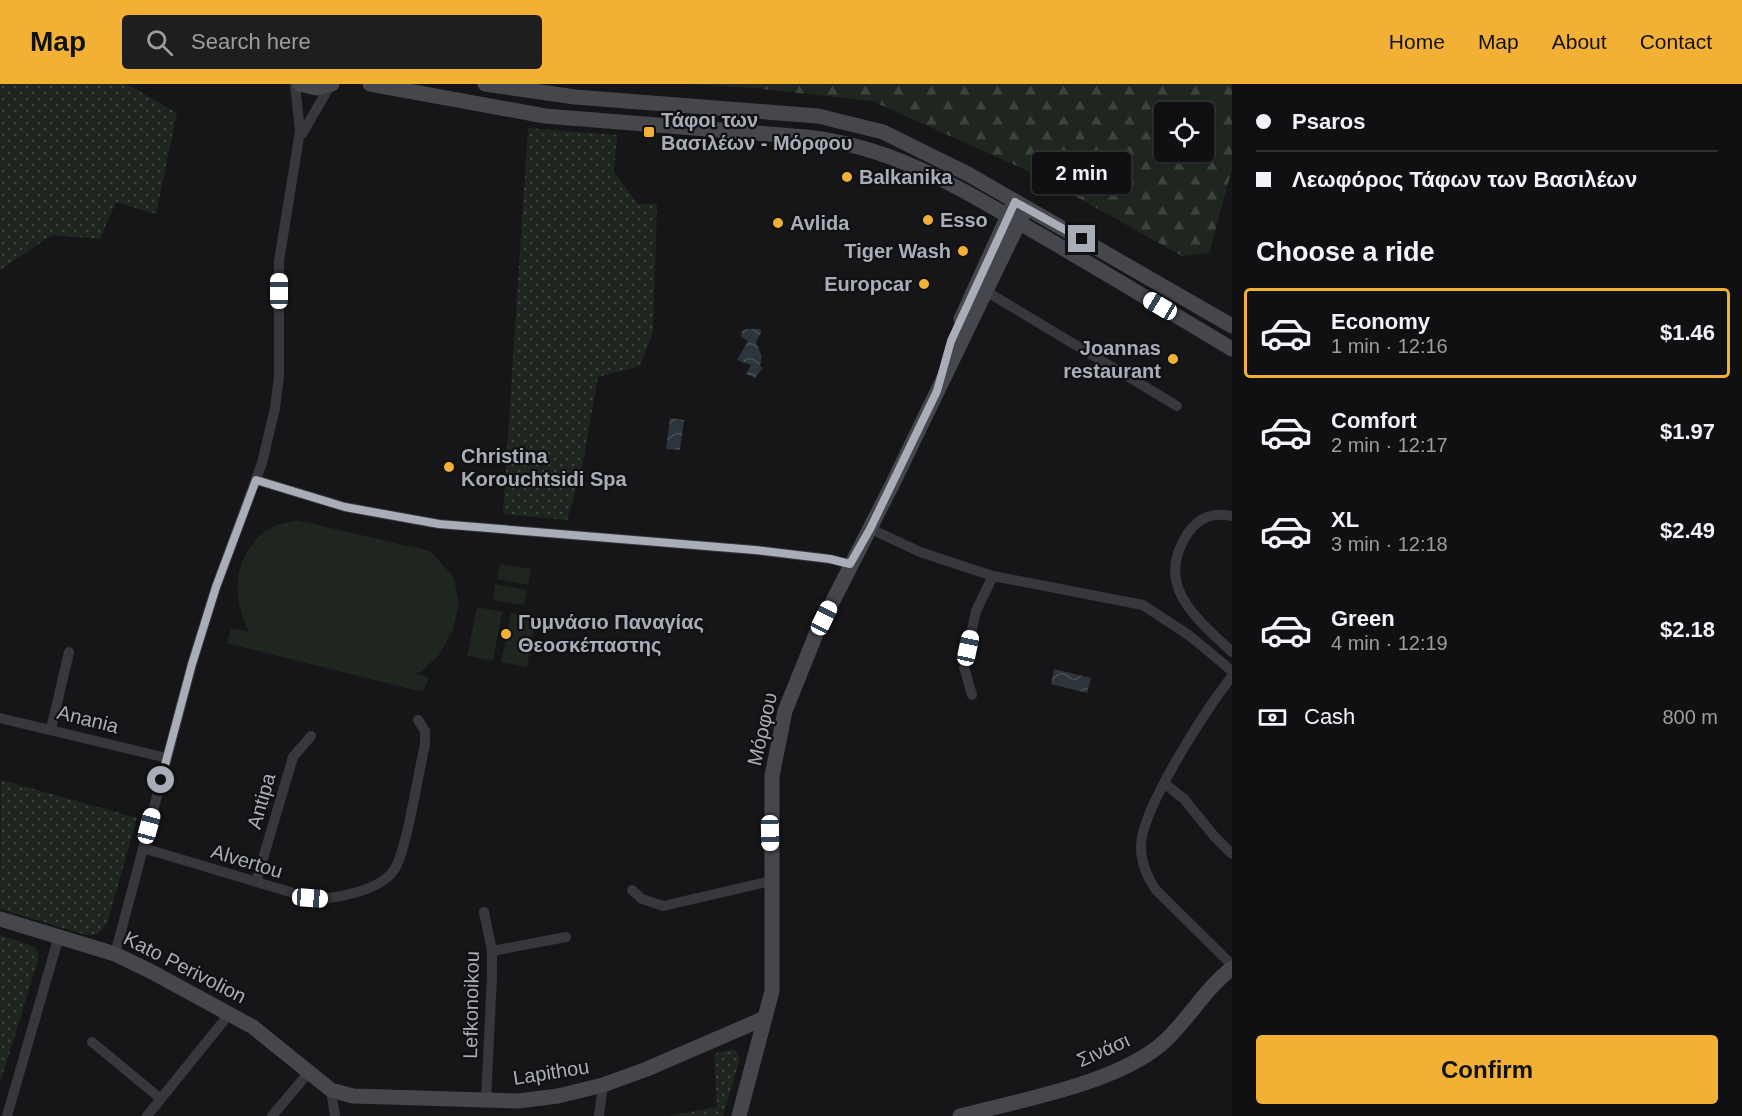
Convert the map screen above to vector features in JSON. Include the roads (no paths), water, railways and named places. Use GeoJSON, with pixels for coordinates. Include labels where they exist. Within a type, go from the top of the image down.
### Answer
{"type":"FeatureCollection","features":[{"type":"Feature","properties":{"kind":"street"},"geometry":{"type":"LineString","coordinates":[[115,954],[142,848],[209,609],[256,480],[270,429],[279,377],[279,261],[299,140],[300,120],[295,84]]}},
{"type":"Feature","properties":{"kind":"street"},"geometry":{"type":"LineString","coordinates":[[300,84],[316,88],[331,84]]}},
{"type":"Feature","properties":{"kind":"street"},"geometry":{"type":"LineString","coordinates":[[299,140],[331,84]]}},
{"type":"Feature","properties":{"kind":"street"},"geometry":{"type":"LineString","coordinates":[[370,84],[545,116],[842,141],[900,159],[1013,220],[1232,349]]}},
{"type":"Feature","properties":{"kind":"street"},"geometry":{"type":"LineString","coordinates":[[485,84],[575,97],[818,116],[856,124],[909,143],[1232,326]]}},
{"type":"Feature","properties":{"kind":"street","name":"Μόρφου"},"geometry":{"type":"LineString","coordinates":[[942,381],[951,341],[1021,205]]}},
{"type":"Feature","properties":{"kind":"street","name":"Μόρφου"},"geometry":{"type":"LineString","coordinates":[[740,1116],[772,991],[774,970],[771,881],[772,780],[777,742],[793,687],[850,564],[870,529],[942,381],[1013,220]]}},
{"type":"Feature","properties":{"kind":"street"},"geometry":{"type":"LineString","coordinates":[[984,290],[1177,406]]}},
{"type":"Feature","properties":{"kind":"street"},"geometry":{"type":"LineString","coordinates":[[256,480],[345,507],[439,524],[755,550],[830,559],[850,564]]}},
{"type":"Feature","properties":{"kind":"street"},"geometry":{"type":"LineString","coordinates":[[1232,516],[1204,517],[1194,525],[1179,549],[1174,575],[1176,587],[1190,610],[1232,652]]}},
{"type":"Feature","properties":{"kind":"street"},"geometry":{"type":"LineString","coordinates":[[870,529],[920,552],[993,576],[1143,605],[1190,636],[1232,671]]}},
{"type":"Feature","properties":{"kind":"street"},"geometry":{"type":"LineString","coordinates":[[972,695],[964,668],[976,610],[993,576]]}},
{"type":"Feature","properties":{"kind":"street"},"geometry":{"type":"LineString","coordinates":[[51,729],[69,652]]}},
{"type":"Feature","properties":{"kind":"street"},"geometry":{"type":"LineString","coordinates":[[1232,676],[1216,697],[1164,783],[1142,834],[1142,859],[1148,877],[1165,901],[1232,967]]}},
{"type":"Feature","properties":{"kind":"street","name":"Anania"},"geometry":{"type":"LineString","coordinates":[[0,718],[167,758]]}},
{"type":"Feature","properties":{"kind":"street","name":"Alvertou"},"geometry":{"type":"LineString","coordinates":[[142,848],[310,898],[328,900],[387,879],[399,862],[425,745],[424,731],[418,720]]}},
{"type":"Feature","properties":{"kind":"street","name":"Antipa"},"geometry":{"type":"LineString","coordinates":[[256,882],[293,757],[310,736]]}},
{"type":"Feature","properties":{"kind":"street"},"geometry":{"type":"LineString","coordinates":[[1164,783],[1184,799],[1232,854]]}},
{"type":"Feature","properties":{"kind":"street"},"geometry":{"type":"LineString","coordinates":[[632,890],[642,899],[663,906],[771,881]]}},
{"type":"Feature","properties":{"kind":"street","name":"Lefkonoikou"},"geometry":{"type":"LineString","coordinates":[[484,912],[492,951],[486,1100]]}},
{"type":"Feature","properties":{"kind":"street","name":"Kato Perivolion"},"geometry":{"type":"LineString","coordinates":[[0,919],[115,954],[230,1013],[270,1040],[331,1090]]}},
{"type":"Feature","properties":{"kind":"street"},"geometry":{"type":"LineString","coordinates":[[7,1116],[59,936]]}},
{"type":"Feature","properties":{"kind":"street"},"geometry":{"type":"LineString","coordinates":[[492,951],[566,937]]}},
{"type":"Feature","properties":{"kind":"street","name":"Σινάσι"},"geometry":{"type":"LineString","coordinates":[[960,1116],[1073,1086],[1134,1061],[1166,1039],[1232,967]]}},
{"type":"Feature","properties":{"kind":"street"},"geometry":{"type":"LineString","coordinates":[[147,1116],[230,1013]]}},
{"type":"Feature","properties":{"kind":"street","name":"Lapithou"},"geometry":{"type":"LineString","coordinates":[[331,1090],[341,1094],[370,1097],[536,1100],[603,1085],[648,1069],[765,1018]]}},
{"type":"Feature","properties":{"kind":"street"},"geometry":{"type":"LineString","coordinates":[[92,1042],[161,1099]]}},
{"type":"Feature","properties":{"kind":"street"},"geometry":{"type":"LineString","coordinates":[[272,1116],[309,1072]]}},
{"type":"Feature","properties":{"kind":"street"},"geometry":{"type":"LineString","coordinates":[[599,1116],[603,1085]]}},
{"type":"Feature","properties":{"kind":"street"},"geometry":{"type":"LineString","coordinates":[[331,1090],[335,1116]]}},
{"type":"Feature","properties":{"kind":"water"},"geometry":{"type":"Polygon","coordinates":[[[760,329],[761,333],[756,342],[762,357],[760,366],[763,368],[755,378],[746,374],[751,365],[737,360],[748,341],[741,337],[742,331],[760,329]]]}},
{"type":"Feature","properties":{"kind":"water"},"geometry":{"type":"Polygon","coordinates":[[[670,418],[684,420],[680,450],[666,449],[670,418]]]}},
{"type":"Feature","properties":{"kind":"water"},"geometry":{"type":"Polygon","coordinates":[[[1054,669],[1091,678],[1087,693],[1051,684],[1054,669]]]}},
{"type":"Feature","properties":{"kind":"place","name":"Τάφοι των Βασιλέων - Μόρφου"},"geometry":{"type":"Point","coordinates":[649,132]}},
{"type":"Feature","properties":{"kind":"place","name":"Balkanika"},"geometry":{"type":"Point","coordinates":[847,177]}},
{"type":"Feature","properties":{"kind":"place","name":"Esso"},"geometry":{"type":"Point","coordinates":[928,220]}},
{"type":"Feature","properties":{"kind":"place","name":"Avlida"},"geometry":{"type":"Point","coordinates":[778,223]}},
{"type":"Feature","properties":{"kind":"place","name":"Tiger Wash"},"geometry":{"type":"Point","coordinates":[963,251]}},
{"type":"Feature","properties":{"kind":"place","name":"Europcar"},"geometry":{"type":"Point","coordinates":[924,284]}},
{"type":"Feature","properties":{"kind":"place","name":"Joannas restaurant"},"geometry":{"type":"Point","coordinates":[1173,359]}},
{"type":"Feature","properties":{"kind":"place","name":"Christina Korouchtsidi Spa"},"geometry":{"type":"Point","coordinates":[449,467]}},
{"type":"Feature","properties":{"kind":"place","name":"Γυμνάσιο Παναγίας Θεοσκέπαστης"},"geometry":{"type":"Point","coordinates":[506,634]}}]}
